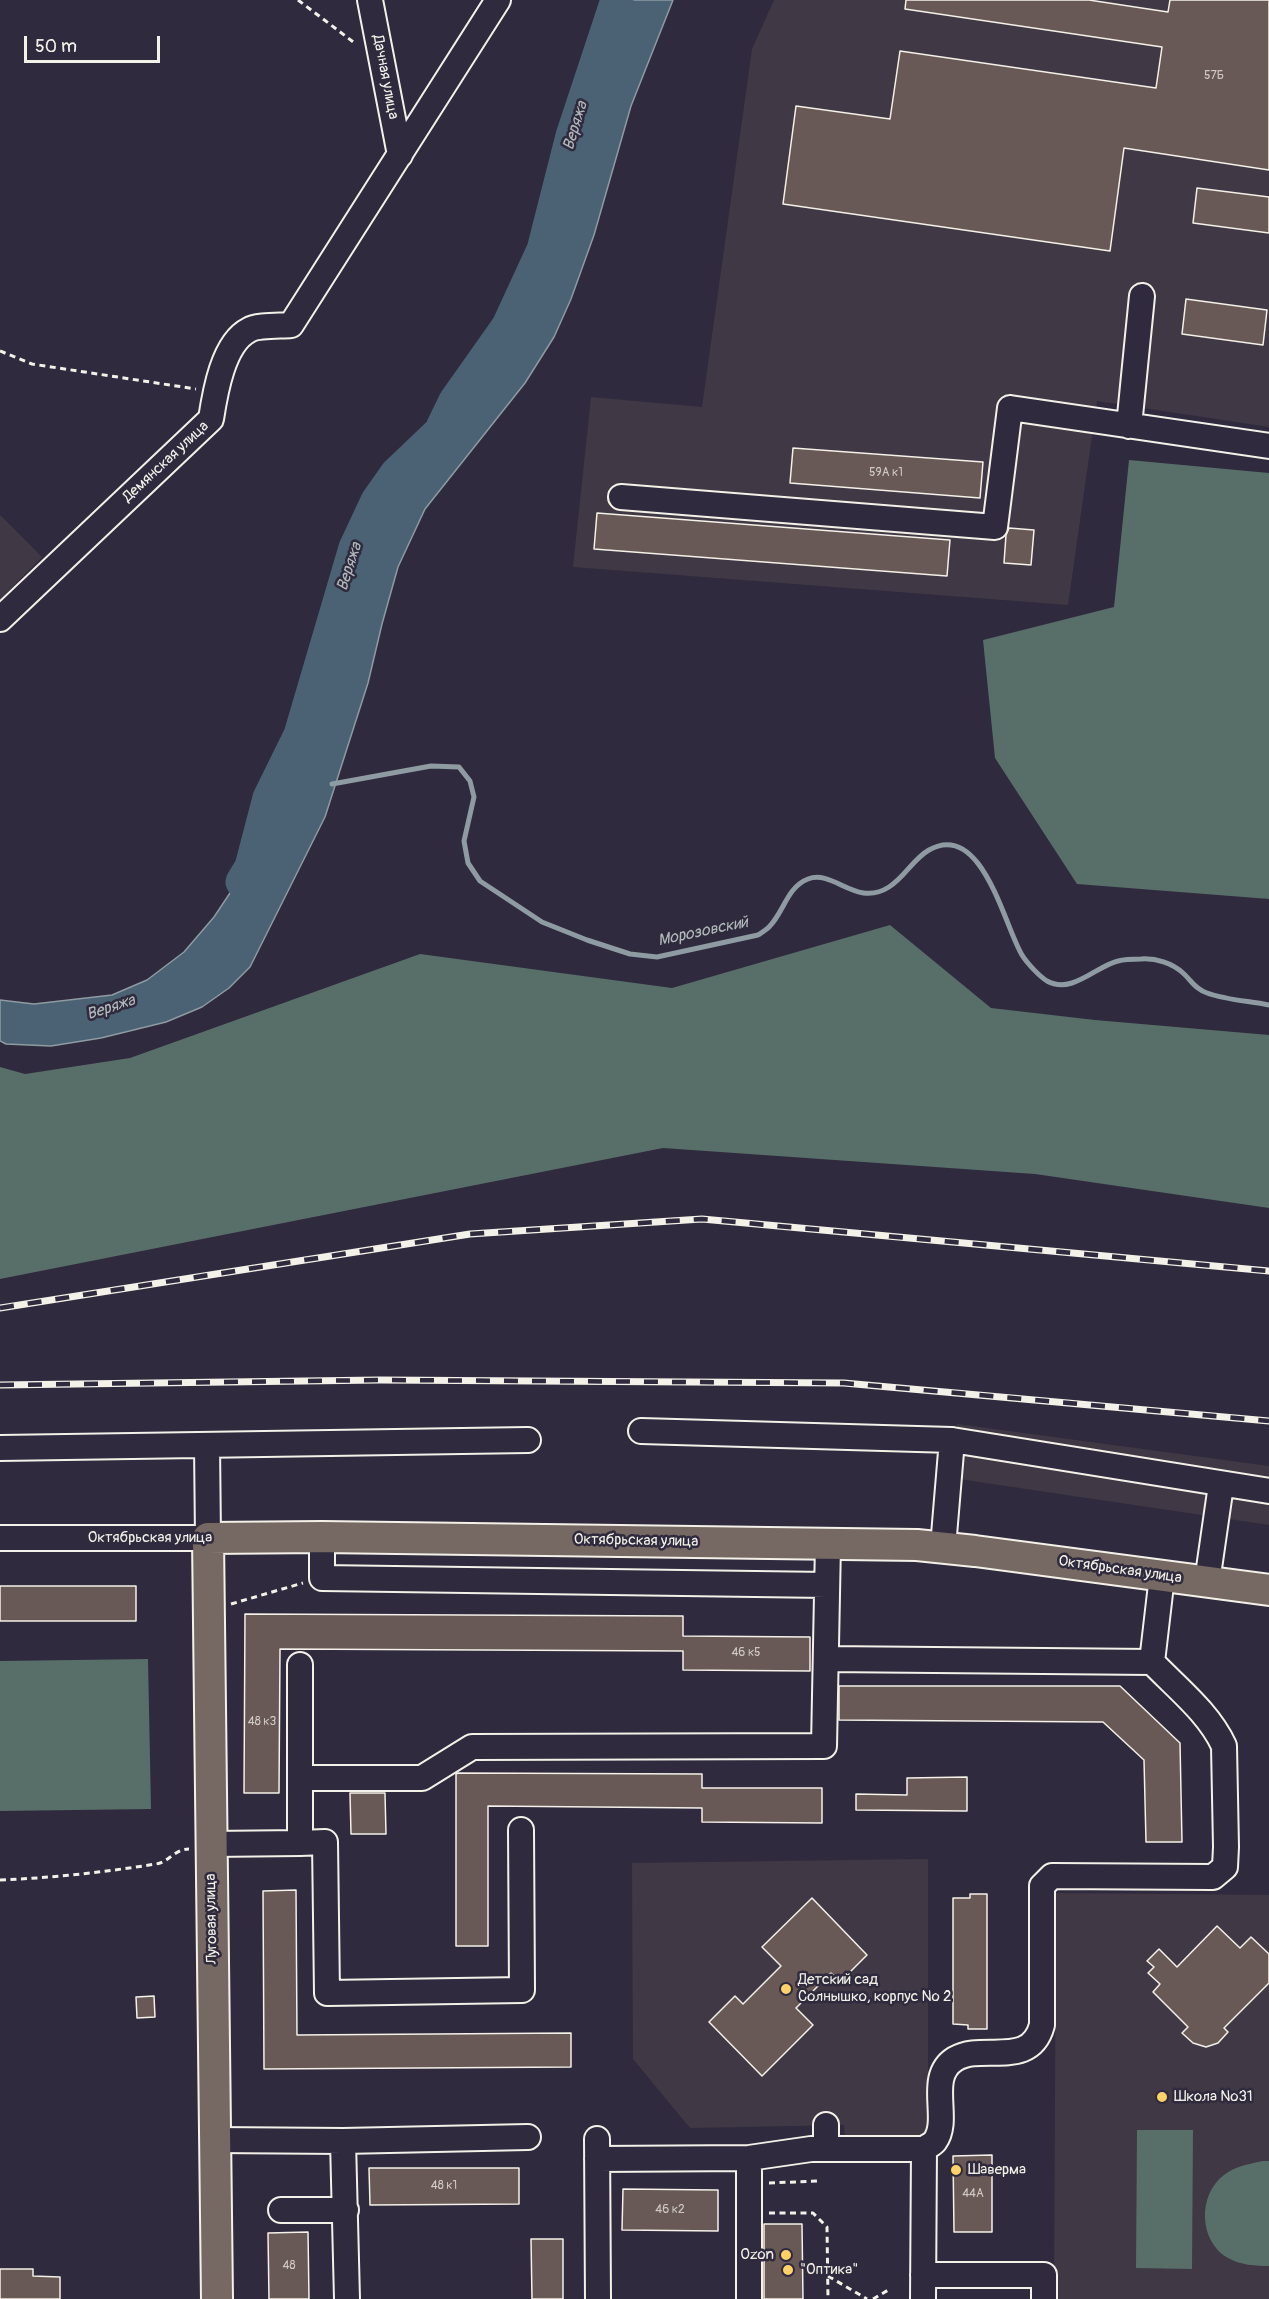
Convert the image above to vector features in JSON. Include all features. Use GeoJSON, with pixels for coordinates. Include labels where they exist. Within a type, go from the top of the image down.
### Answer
{"type":"FeatureCollection","features":[{"type":"Feature","properties":{"kind":"main road","name":"Октябрьская улица"},"geometry":{"type":"LineString","coordinates":[[208,1538],[322,1537],[916,1545],[1269,1590]]}},
{"type":"Feature","properties":{"kind":"main road","name":"Луговая улица"},"geometry":{"type":"LineString","coordinates":[[208,1538],[217,2299]]}},
{"type":"Feature","properties":{"kind":"street","name":"Дачная улица"},"geometry":{"type":"LineString","coordinates":[[370,0],[400,155]]}},
{"type":"Feature","properties":{"kind":"street"},"geometry":{"type":"LineString","coordinates":[[400,155],[498,0]]}},
{"type":"Feature","properties":{"kind":"street","name":"Демянская улица"},"geometry":{"type":"LineString","coordinates":[[0,619],[211,419],[216,393],[231,346],[249,329],[291,325],[400,155]]}},
{"type":"Feature","properties":{"kind":"street"},"geometry":{"type":"LineString","coordinates":[[1129,426],[1142,296]]}},
{"type":"Feature","properties":{"kind":"street"},"geometry":{"type":"LineString","coordinates":[[621,497],[995,527],[1011,408],[1269,446]]}},
{"type":"Feature","properties":{"kind":"street"},"geometry":{"type":"LineString","coordinates":[[641,1431],[951,1440],[1269,1491]]}},
{"type":"Feature","properties":{"kind":"street"},"geometry":{"type":"LineString","coordinates":[[0,1448],[528,1440]]}},
{"type":"Feature","properties":{"kind":"street"},"geometry":{"type":"LineString","coordinates":[[943,1547],[951,1440]]}},
{"type":"Feature","properties":{"kind":"street"},"geometry":{"type":"LineString","coordinates":[[207,1445],[208,1538]]}},
{"type":"Feature","properties":{"kind":"street"},"geometry":{"type":"LineString","coordinates":[[1207,1582],[1221,1485]]}},
{"type":"Feature","properties":{"kind":"street"},"geometry":{"type":"LineString","coordinates":[[322,1537],[322,1578],[827,1585]]}},
{"type":"Feature","properties":{"kind":"street","name":"Октябрьская улица"},"geometry":{"type":"LineString","coordinates":[[0,1538],[208,1538]]}},
{"type":"Feature","properties":{"kind":"street"},"geometry":{"type":"LineString","coordinates":[[300,1778],[422,1778],[472,1747],[824,1746],[828,1544]]}},
{"type":"Feature","properties":{"kind":"street"},"geometry":{"type":"LineString","coordinates":[[1152,1662],[1162,1576]]}},
{"type":"Feature","properties":{"kind":"street"},"geometry":{"type":"LineString","coordinates":[[598,2299],[597,2149],[748,2158],[826,2137],[924,2149],[935,2142],[940,2131],[940,2090],[944,2073],[954,2060],[966,2055],[1014,2052],[1027,2047],[1039,2036],[1042,2025],[1042,1886],[1052,1876],[1213,1877],[1225,1867],[1224,1746],[1218,1733],[1207,1719],[1152,1662],[826,1659]]}},
{"type":"Feature","properties":{"kind":"street"},"geometry":{"type":"LineString","coordinates":[[300,1665],[300,1843]]}},
{"type":"Feature","properties":{"kind":"street"},"geometry":{"type":"LineString","coordinates":[[211,1847],[325,1842],[327,1993],[522,1990],[521,1830]]}},
{"type":"Feature","properties":{"kind":"street"},"geometry":{"type":"LineString","coordinates":[[215,2140],[343,2141],[528,2138]]}},
{"type":"Feature","properties":{"kind":"street"},"geometry":{"type":"LineString","coordinates":[[343,2141],[347,2299]]}},
{"type":"Feature","properties":{"kind":"street"},"geometry":{"type":"LineString","coordinates":[[923,2299],[924,2149]]}},
{"type":"Feature","properties":{"kind":"street"},"geometry":{"type":"LineString","coordinates":[[748,2158],[749,2299]]}},
{"type":"Feature","properties":{"kind":"street"},"geometry":{"type":"LineString","coordinates":[[280,2210],[346,2210]]}},
{"type":"Feature","properties":{"kind":"street"},"geometry":{"type":"LineString","coordinates":[[923,2275],[1044,2275],[1044,2299]]}},
{"type":"Feature","properties":{"kind":"path"},"geometry":{"type":"LineString","coordinates":[[298,0],[357,44],[381,57]]}},
{"type":"Feature","properties":{"kind":"path"},"geometry":{"type":"LineString","coordinates":[[0,351],[32,364],[216,393]]}},
{"type":"Feature","properties":{"kind":"path"},"geometry":{"type":"LineString","coordinates":[[0,1880],[117,1870],[160,1863],[181,1849],[211,1847]]}},
{"type":"Feature","properties":{"kind":"path"},"geometry":{"type":"LineString","coordinates":[[768,2183],[818,2181]]}},
{"type":"Feature","properties":{"kind":"path"},"geometry":{"type":"LineString","coordinates":[[759,2213],[805,2212],[813,2213],[821,2219],[827,2227],[828,2299]]}},
{"type":"Feature","properties":{"kind":"path"},"geometry":{"type":"LineString","coordinates":[[828,2276],[867,2299]]}},
{"type":"Feature","properties":{"kind":"path"},"geometry":{"type":"LineString","coordinates":[[873,2299],[890,2289]]}},
{"type":"Feature","properties":{"kind":"shaded area"},"geometry":{"type":"Polygon","coordinates":[[[774,0],[1269,0],[1269,427],[1097,401],[1068,605],[573,567],[591,397],[702,407],[752,49],[774,0]]]}},
{"type":"Feature","properties":{"kind":"shaded area"},"geometry":{"type":"Polygon","coordinates":[[[0,515],[42,557],[0,599],[0,515]]]}},
{"type":"Feature","properties":{"kind":"shaded area"},"geometry":{"type":"Polygon","coordinates":[[[957,1424],[1269,1466],[1269,1525],[952,1478],[957,1424]]]}},
{"type":"Feature","properties":{"kind":"shaded area"},"geometry":{"type":"Polygon","coordinates":[[[928,1859],[928,2131],[919,2137],[845,2139],[844,2125],[690,2128],[633,2059],[632,1863],[928,1859]]]}},
{"type":"Feature","properties":{"kind":"shaded area","name":"Школа №31"},"geometry":{"type":"Polygon","coordinates":[[[1056,1893],[1269,1895],[1269,2299],[1054,2299],[1056,1893]]]}},
{"type":"Feature","properties":{"kind":"green space"},"geometry":{"type":"Polygon","coordinates":[[[1129,460],[1269,473],[1269,899],[1077,884],[995,758],[983,640],[1114,607],[1129,460]]]}},
{"type":"Feature","properties":{"kind":"green space"},"geometry":{"type":"Polygon","coordinates":[[[890,925],[991,1008],[1095,1020],[1269,1035],[1269,1208],[1035,1174],[663,1148],[0,1279],[0,1067],[25,1074],[130,1058],[420,954],[672,988],[890,925]]]}},
{"type":"Feature","properties":{"kind":"green space"},"geometry":{"type":"Polygon","coordinates":[[[148,1659],[151,1809],[0,1811],[0,1661],[148,1659]]]}},
{"type":"Feature","properties":{"kind":"green space"},"geometry":{"type":"Polygon","coordinates":[[[1137,2130],[1193,2130],[1192,2269],[1136,2268],[1137,2130]]]}},
{"type":"Feature","properties":{"kind":"green space"},"geometry":{"type":"Polygon","coordinates":[[[1269,2161],[1269,2266],[1243,2264],[1218,2251],[1211,2241],[1205,2218],[1209,2194],[1224,2175],[1237,2167],[1269,2161]]]}},
{"type":"Feature","properties":{"kind":"water"},"geometry":{"type":"Polygon","coordinates":[[[619,0],[673,0],[631,106],[594,235],[571,299],[554,337],[525,383],[425,509],[398,567],[368,683],[325,817],[250,967],[229,988],[202,1007],[166,1022],[101,1038],[51,1046],[6,1044],[0,1041],[0,1000],[34,1004],[112,995],[147,980],[184,952],[214,917],[236,884],[260,837],[315,689],[355,557],[389,477],[412,445],[453,415],[534,298],[546,261],[578,127],[619,0]]]}},
{"type":"Feature","properties":{"kind":"building"},"geometry":{"type":"Polygon","coordinates":[[[906,0],[1089,0],[1168,12],[1170,0],[1269,0],[1269,170],[1124,148],[1110,251],[783,204],[796,106],[890,119],[900,51],[1156,88],[1162,47],[905,9],[906,0]]]}},
{"type":"Feature","properties":{"kind":"building"},"geometry":{"type":"Polygon","coordinates":[[[1197,188],[1269,197],[1269,233],[1193,223],[1197,188]]]}},
{"type":"Feature","properties":{"kind":"building"},"geometry":{"type":"Polygon","coordinates":[[[1186,299],[1267,310],[1263,345],[1182,334],[1186,299]]]}},
{"type":"Feature","properties":{"kind":"building"},"geometry":{"type":"Polygon","coordinates":[[[793,448],[983,462],[980,498],[790,483],[793,448]]]}},
{"type":"Feature","properties":{"kind":"building"},"geometry":{"type":"Polygon","coordinates":[[[597,513],[950,540],[947,576],[594,549],[597,513]]]}},
{"type":"Feature","properties":{"kind":"building"},"geometry":{"type":"Polygon","coordinates":[[[1009,528],[1034,530],[1031,565],[1004,563],[1006,535],[1009,528]]]}},
{"type":"Feature","properties":{"kind":"building"},"geometry":{"type":"Polygon","coordinates":[[[0,1586],[136,1586],[136,1621],[0,1621],[0,1586]]]}},
{"type":"Feature","properties":{"kind":"building"},"geometry":{"type":"Polygon","coordinates":[[[245,1614],[683,1616],[683,1636],[810,1637],[810,1671],[683,1670],[683,1651],[280,1649],[279,1793],[244,1793],[245,1614]]]}},
{"type":"Feature","properties":{"kind":"building"},"geometry":{"type":"Polygon","coordinates":[[[839,1686],[1120,1686],[1180,1743],[1182,1842],[1146,1842],[1144,1760],[1103,1722],[839,1720],[839,1686]]]}},
{"type":"Feature","properties":{"kind":"building"},"geometry":{"type":"Polygon","coordinates":[[[456,1774],[702,1774],[702,1788],[822,1788],[822,1823],[702,1822],[702,1808],[488,1806],[488,1946],[456,1946],[456,1774]]]}},
{"type":"Feature","properties":{"kind":"building"},"geometry":{"type":"Polygon","coordinates":[[[967,1777],[967,1811],[856,1810],[856,1794],[907,1795],[907,1778],[967,1777]]]}},
{"type":"Feature","properties":{"kind":"building"},"geometry":{"type":"Polygon","coordinates":[[[350,1793],[385,1793],[386,1834],[351,1834],[350,1793]]]}},
{"type":"Feature","properties":{"kind":"building"},"geometry":{"type":"Polygon","coordinates":[[[296,1890],[297,2035],[571,2033],[571,2067],[264,2069],[263,1891],[296,1890]]]}},
{"type":"Feature","properties":{"kind":"building"},"geometry":{"type":"Polygon","coordinates":[[[970,1894],[987,1894],[987,2029],[968,2029],[968,2025],[953,2024],[953,1898],[970,1898],[970,1894]]]}},
{"type":"Feature","properties":{"kind":"building","name":"Детский сад Солнышко, корпус № 2"},"geometry":{"type":"Polygon","coordinates":[[[812,1898],[867,1955],[840,1982],[831,1973],[796,2008],[813,2025],[762,2076],[709,2022],[735,1996],[743,2004],[781,1966],[762,1947],[812,1898]]]}},
{"type":"Feature","properties":{"kind":"building"},"geometry":{"type":"Polygon","coordinates":[[[1217,1926],[1240,1948],[1251,1937],[1269,1954],[1269,1983],[1224,2028],[1228,2032],[1218,2043],[1206,2047],[1193,2043],[1182,2033],[1188,2027],[1153,1992],[1160,1984],[1148,1973],[1154,1967],[1147,1961],[1159,1949],[1177,1967],[1217,1926]]]}},
{"type":"Feature","properties":{"kind":"building"},"geometry":{"type":"Polygon","coordinates":[[[154,1996],[155,2017],[137,2018],[136,1997],[154,1996]]]}},
{"type":"Feature","properties":{"kind":"building"},"geometry":{"type":"Polygon","coordinates":[[[992,2155],[992,2232],[954,2232],[953,2156],[992,2155]]]}},
{"type":"Feature","properties":{"kind":"building"},"geometry":{"type":"Polygon","coordinates":[[[369,2168],[519,2168],[519,2204],[370,2205],[369,2168]]]}},
{"type":"Feature","properties":{"kind":"building"},"geometry":{"type":"Polygon","coordinates":[[[623,2189],[718,2190],[718,2231],[622,2230],[623,2189]]]}},
{"type":"Feature","properties":{"kind":"building"},"geometry":{"type":"Polygon","coordinates":[[[764,2224],[802,2224],[803,2299],[764,2299],[764,2224]]]}},
{"type":"Feature","properties":{"kind":"building"},"geometry":{"type":"Polygon","coordinates":[[[308,2232],[309,2299],[269,2299],[268,2233],[308,2232]]]}},
{"type":"Feature","properties":{"kind":"building"},"geometry":{"type":"Polygon","coordinates":[[[531,2239],[563,2239],[563,2299],[532,2299],[531,2239]]]}},
{"type":"Feature","properties":{"kind":"building"},"geometry":{"type":"Polygon","coordinates":[[[0,2269],[33,2269],[33,2276],[60,2277],[60,2299],[0,2299],[0,2269]]]}},
{"type":"Feature","properties":{"kind":"waterway","name":"Веряжа"},"geometry":{"type":"LineString","coordinates":[[242,882],[251,867],[269,798],[300,735],[355,548],[377,501],[396,474],[440,432],[455,401],[508,326],[543,250],[572,136],[617,0]]}},
{"type":"Feature","properties":{"kind":"waterway","name":"Морозовский"},"geometry":{"type":"LineString","coordinates":[[332,784],[431,766],[459,767],[470,781],[474,797],[464,841],[468,863],[480,881],[542,922],[630,954],[657,957],[758,935],[774,921],[795,888],[808,879],[818,877],[856,891],[877,892],[895,883],[923,854],[947,845],[963,850],[977,862],[989,880],[1022,955],[1047,981],[1066,984],[1075,982],[1118,961],[1152,959],[1174,966],[1196,987],[1207,993],[1269,1005]]}},
{"type":"Feature","properties":{"kind":"railway"},"geometry":{"type":"LineString","coordinates":[[0,1308],[470,1234],[702,1219],[1269,1271]]}},
{"type":"Feature","properties":{"kind":"railway"},"geometry":{"type":"LineString","coordinates":[[0,1385],[380,1380],[844,1383],[1269,1421]]}},
{"type":"Feature","properties":{"kind":"place","name":"Детский сад Солнышко, корпус № 2"},"geometry":{"type":"Point","coordinates":[786,1989]}},
{"type":"Feature","properties":{"kind":"place","name":"Школа №31"},"geometry":{"type":"Point","coordinates":[1162,2097]}},
{"type":"Feature","properties":{"kind":"place","name":"Шаверма"},"geometry":{"type":"Point","coordinates":[956,2170]}},
{"type":"Feature","properties":{"kind":"place","name":"Ozon"},"geometry":{"type":"Point","coordinates":[786,2255]}},
{"type":"Feature","properties":{"kind":"place","name":"\"Оптика\""},"geometry":{"type":"Point","coordinates":[788,2270]}}]}
